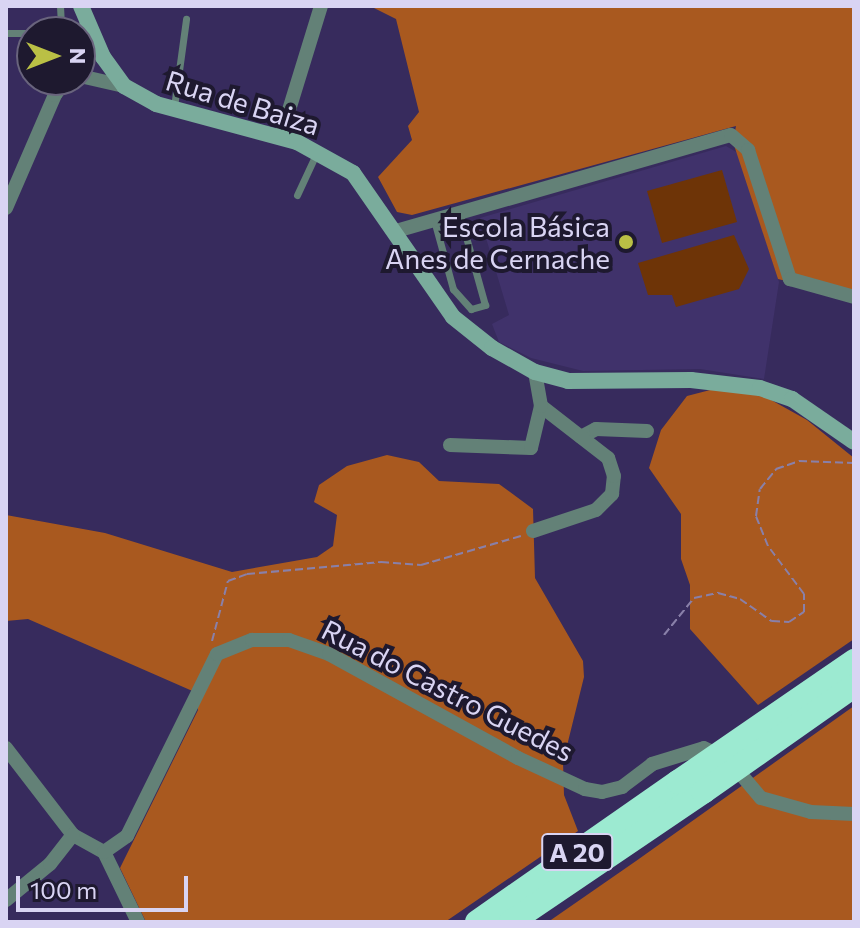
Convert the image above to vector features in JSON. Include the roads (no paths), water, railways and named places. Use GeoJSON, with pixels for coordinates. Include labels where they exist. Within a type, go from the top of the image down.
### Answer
{"type":"FeatureCollection","features":[{"type":"Feature","properties":{"kind":"highway","name":"A 20"},"geometry":{"type":"LineString","coordinates":[[477,922],[854,661]]}},
{"type":"Feature","properties":{"kind":"highway","name":"A 20"},"geometry":{"type":"LineString","coordinates":[[511,922],[854,686]]}},
{"type":"Feature","properties":{"kind":"street"},"geometry":{"type":"LineString","coordinates":[[281,136],[321,6]]}},
{"type":"Feature","properties":{"kind":"street","name":"Rua de Baiza"},"geometry":{"type":"LineString","coordinates":[[83,14],[124,86],[174,109],[281,136],[318,150],[353,173],[453,317],[492,348],[535,372],[601,383],[691,380],[760,388],[792,399],[854,442]]}},
{"type":"Feature","properties":{"kind":"street"},"geometry":{"type":"LineString","coordinates":[[96,80],[124,86]]}},
{"type":"Feature","properties":{"kind":"street"},"geometry":{"type":"LineString","coordinates":[[6,208],[56,96]]}},
{"type":"Feature","properties":{"kind":"street"},"geometry":{"type":"LineString","coordinates":[[396,231],[731,135],[748,150],[790,279],[854,297]]}},
{"type":"Feature","properties":{"kind":"street"},"geometry":{"type":"LineString","coordinates":[[450,445],[531,448],[541,406],[535,372]]}},
{"type":"Feature","properties":{"kind":"street"},"geometry":{"type":"LineString","coordinates":[[533,531],[596,510],[612,494],[614,476],[608,458],[541,406]]}},
{"type":"Feature","properties":{"kind":"street"},"geometry":{"type":"LineString","coordinates":[[581,437],[596,429],[647,431]]}},
{"type":"Feature","properties":{"kind":"street","name":"Rua do Castro Guedes"},"geometry":{"type":"LineString","coordinates":[[104,852],[127,836],[217,654],[252,640],[289,640],[329,654],[518,758],[585,789],[622,787],[652,764],[704,748],[728,759],[761,798],[811,812],[854,814]]}},
{"type":"Feature","properties":{"kind":"street"},"geometry":{"type":"LineString","coordinates":[[6,748],[73,835],[104,852],[138,922]]}},
{"type":"Feature","properties":{"kind":"street"},"geometry":{"type":"LineString","coordinates":[[6,900],[50,864],[73,835]]}},
{"type":"Feature","properties":{"kind":"lane"},"geometry":{"type":"LineString","coordinates":[[60,6],[83,14]]}},
{"type":"Feature","properties":{"kind":"lane"},"geometry":{"type":"LineString","coordinates":[[174,109],[186,19]]}},
{"type":"Feature","properties":{"kind":"lane"},"geometry":{"type":"LineString","coordinates":[[297,195],[318,150]]}},
{"type":"Feature","properties":{"kind":"lane"},"geometry":{"type":"LineString","coordinates":[[434,220],[453,289],[471,309],[485,305],[459,212]]}},
{"type":"Feature","properties":{"kind":"place","name":"Escola Básica Anes de Cernache"},"geometry":{"type":"Point","coordinates":[626,242]}}]}
